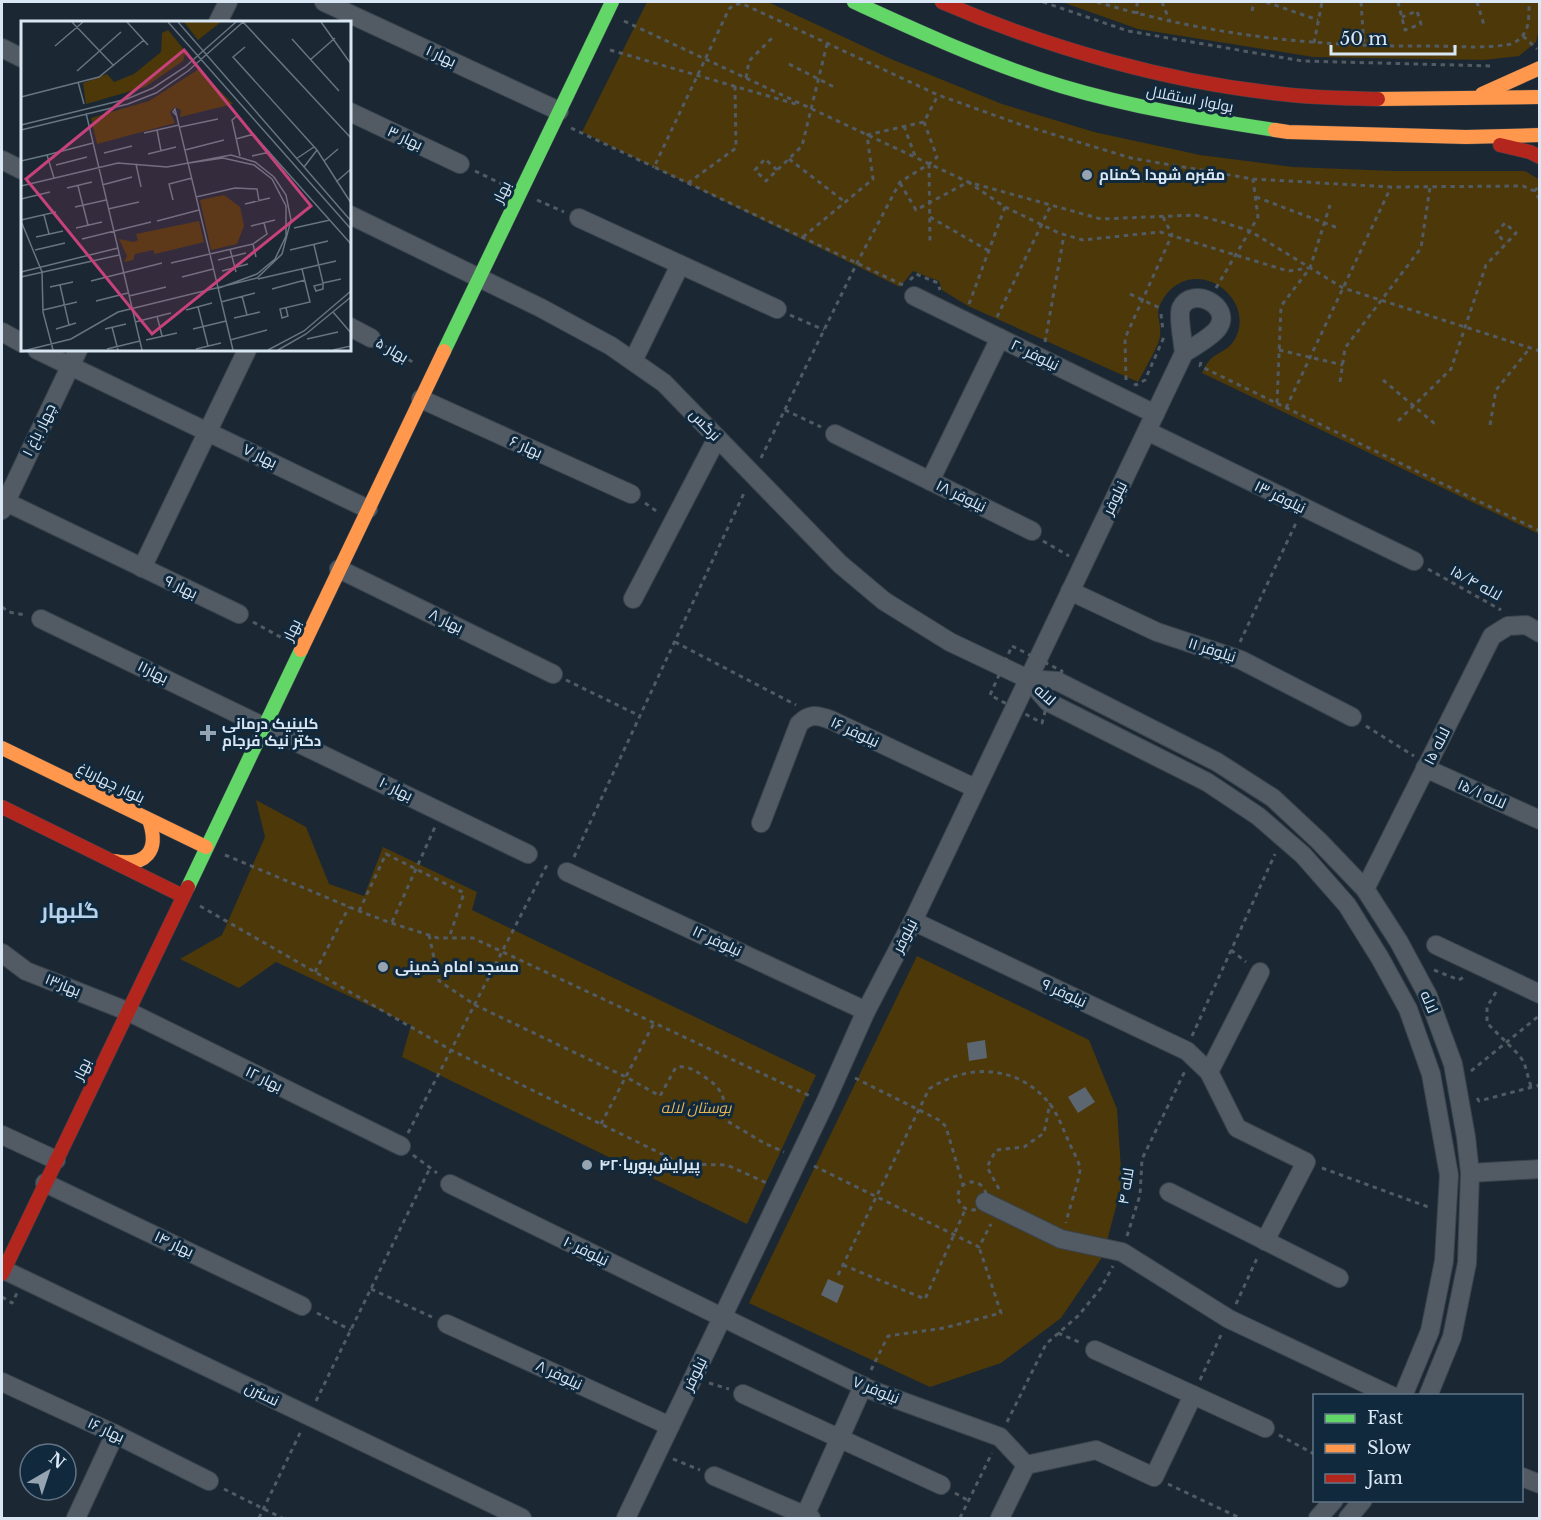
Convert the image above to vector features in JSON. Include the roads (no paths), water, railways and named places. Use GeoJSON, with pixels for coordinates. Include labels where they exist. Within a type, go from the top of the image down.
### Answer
{"type":"FeatureCollection","features":[{"type":"Feature","properties":{"kind":"street"},"geometry":{"type":"LineString","coordinates":[[218,21],[228,2]]}},
{"type":"Feature","properties":{"kind":"street","name":"بهار ۱"},"geometry":{"type":"LineString","coordinates":[[324,2],[557,116]]}},
{"type":"Feature","properties":{"kind":"street","name":"بولوار استقلال"},"geometry":{"type":"LineString","coordinates":[[854,2],[954,48],[1061,87],[1172,114],[1288,132],[1466,137],[1539,135]]}},
{"type":"Feature","properties":{"kind":"street","name":"بولوار استقلال"},"geometry":{"type":"LineString","coordinates":[[942,2],[1072,51],[1179,77],[1291,95],[1465,100],[1539,97]]}},
{"type":"Feature","properties":{"kind":"street","name":"بهار"},"geometry":{"type":"LineString","coordinates":[[2,1271],[609,7]]}},
{"type":"Feature","properties":{"kind":"street"},"geometry":{"type":"LineString","coordinates":[[2,48],[21,58]]}},
{"type":"Feature","properties":{"kind":"street"},"geometry":{"type":"LineString","coordinates":[[1465,100],[1539,68]]}},
{"type":"Feature","properties":{"kind":"street","name":"بهار ۳"},"geometry":{"type":"LineString","coordinates":[[352,119],[460,164]]}},
{"type":"Feature","properties":{"kind":"street"},"geometry":{"type":"LineString","coordinates":[[1466,137],[1530,152],[1539,157]]}},
{"type":"Feature","properties":{"kind":"street"},"geometry":{"type":"LineString","coordinates":[[2,160],[21,170]]}},
{"type":"Feature","properties":{"kind":"street","name":"نرگس"},"geometry":{"type":"LineString","coordinates":[[351,215],[479,277],[611,345],[664,383],[840,564],[884,601],[950,642],[1028,680]]}},
{"type":"Feature","properties":{"kind":"street"},"geometry":{"type":"LineString","coordinates":[[579,218],[777,309]]}},
{"type":"Feature","properties":{"kind":"street"},"geometry":{"type":"LineString","coordinates":[[633,361],[680,264]]}},
{"type":"Feature","properties":{"kind":"street","name":"نیلوفر ۲۰"},"geometry":{"type":"LineString","coordinates":[[914,296],[1155,414]]}},
{"type":"Feature","properties":{"kind":"street","name":"بهار ۵"},"geometry":{"type":"LineString","coordinates":[[351,328],[371,338]]}},
{"type":"Feature","properties":{"kind":"street"},"geometry":{"type":"LineString","coordinates":[[930,481],[1000,338]]}},
{"type":"Feature","properties":{"kind":"street","name":"بهار ۷"},"geometry":{"type":"LineString","coordinates":[[42,351],[74,357],[151,404],[368,508]]}},
{"type":"Feature","properties":{"kind":"street"},"geometry":{"type":"LineString","coordinates":[[142,568],[247,351]]}},
{"type":"Feature","properties":{"kind":"street","name":"نیلوفر"},"geometry":{"type":"LineString","coordinates":[[626,1518],[825,1103],[866,1011],[913,921],[1184,353]]}},
{"type":"Feature","properties":{"kind":"street","name":"چهار باغ ۱"},"geometry":{"type":"LineString","coordinates":[[3,504],[74,357]]}},
{"type":"Feature","properties":{"kind":"street","name":"بهار ۶"},"geometry":{"type":"LineString","coordinates":[[421,399],[631,495]]}},
{"type":"Feature","properties":{"kind":"street","name":"نیلوفر ۱۳"},"geometry":{"type":"LineString","coordinates":[[1147,431],[1414,561]]}},
{"type":"Feature","properties":{"kind":"street","name":"نیلوفر ۱۸"},"geometry":{"type":"LineString","coordinates":[[835,434],[1032,531]]}},
{"type":"Feature","properties":{"kind":"street"},"geometry":{"type":"LineString","coordinates":[[633,599],[717,438]]}},
{"type":"Feature","properties":{"kind":"street","name":"بهار ۹"},"geometry":{"type":"LineString","coordinates":[[3,504],[59,528],[239,614]]}},
{"type":"Feature","properties":{"kind":"street","name":"بهار ۸"},"geometry":{"type":"LineString","coordinates":[[339,569],[553,674]]}},
{"type":"Feature","properties":{"kind":"street","name":"نیلوفر ۱۱"},"geometry":{"type":"LineString","coordinates":[[1070,591],[1156,632],[1233,657],[1352,717]]}},
{"type":"Feature","properties":{"kind":"street","name":"بهار۱۱"},"geometry":{"type":"LineString","coordinates":[[41,618],[265,725]]}},
{"type":"Feature","properties":{"kind":"street","name":"لاله ۱۵"},"geometry":{"type":"LineString","coordinates":[[1365,889],[1492,636],[1508,626],[1533,629]]}},
{"type":"Feature","properties":{"kind":"street","name":"لاله"},"geometry":{"type":"LineString","coordinates":[[1028,680],[1048,702],[1207,782],[1258,816],[1303,855],[1347,905],[1408,1009],[1431,1074],[1449,1175],[1444,1261],[1430,1331],[1403,1394]]}},
{"type":"Feature","properties":{"kind":"street","name":"لاله"},"geometry":{"type":"LineString","coordinates":[[1028,680],[1057,681],[1217,762],[1273,798],[1365,889],[1399,942],[1428,996],[1453,1064],[1470,1173],[1467,1263],[1452,1338],[1428,1394]]}},
{"type":"Feature","properties":{"kind":"street","name":"نیلوفر ۱۶"},"geometry":{"type":"LineString","coordinates":[[761,823],[799,724],[813,714],[831,720],[975,788]]}},
{"type":"Feature","properties":{"kind":"street","name":"بهار ۱۰"},"geometry":{"type":"LineString","coordinates":[[265,725],[528,854]]}},
{"type":"Feature","properties":{"kind":"street","name":"بلوار چهارباغ"},"geometry":{"type":"LineString","coordinates":[[2,748],[206,847]]}},
{"type":"Feature","properties":{"kind":"street","name":"لاله ۱۵/۱"},"geometry":{"type":"LineString","coordinates":[[1425,768],[1539,820]]}},
{"type":"Feature","properties":{"kind":"street"},"geometry":{"type":"LineString","coordinates":[[2,807],[183,896]]}},
{"type":"Feature","properties":{"kind":"street"},"geometry":{"type":"LineString","coordinates":[[114,861],[124,864],[135,863],[152,850],[155,840],[154,829],[149,820]]}},
{"type":"Feature","properties":{"kind":"street","name":"نیلوفر ۱۲"},"geometry":{"type":"LineString","coordinates":[[567,872],[866,1011]]}},
{"type":"Feature","properties":{"kind":"street","name":"نیلوفر ۹"},"geometry":{"type":"LineString","coordinates":[[913,921],[1186,1051],[1209,1072]]}},
{"type":"Feature","properties":{"kind":"street"},"geometry":{"type":"LineString","coordinates":[[1436,945],[1539,994]]}},
{"type":"Feature","properties":{"kind":"street","name":"بهار۱۳"},"geometry":{"type":"LineString","coordinates":[[2,953],[26,971],[128,1011]]}},
{"type":"Feature","properties":{"kind":"street"},"geometry":{"type":"LineString","coordinates":[[1260,972],[1209,1072],[1237,1128],[1306,1162],[1265,1241]]}},
{"type":"Feature","properties":{"kind":"street","name":"بهار ۱۲"},"geometry":{"type":"LineString","coordinates":[[128,1011],[401,1146]]}},
{"type":"Feature","properties":{"kind":"street"},"geometry":{"type":"LineString","coordinates":[[2,1135],[56,1160]]}},
{"type":"Feature","properties":{"kind":"street"},"geometry":{"type":"LineString","coordinates":[[1470,1173],[1539,1169]]}},
{"type":"Feature","properties":{"kind":"street","name":"بهار ۱۴"},"geometry":{"type":"LineString","coordinates":[[45,1183],[302,1306]]}},
{"type":"Feature","properties":{"kind":"street","name":"نیلوفر ۱۰"},"geometry":{"type":"LineString","coordinates":[[450,1184],[722,1318]]}},
{"type":"Feature","properties":{"kind":"street"},"geometry":{"type":"LineString","coordinates":[[1169,1192],[1339,1278]]}},
{"type":"Feature","properties":{"kind":"street"},"geometry":{"type":"LineString","coordinates":[[992,1206],[1062,1239],[1122,1252],[1228,1319],[1390,1394]]}},
{"type":"Feature","properties":{"kind":"street","name":"نسترن"},"geometry":{"type":"LineString","coordinates":[[2,1271],[522,1518]]}},
{"type":"Feature","properties":{"kind":"street","name":"نیلوفر ۷"},"geometry":{"type":"LineString","coordinates":[[722,1318],[863,1386],[1000,1437],[1026,1466]]}},
{"type":"Feature","properties":{"kind":"street","name":"نیلوفر ۸"},"geometry":{"type":"LineString","coordinates":[[447,1324],[670,1426]]}},
{"type":"Feature","properties":{"kind":"street"},"geometry":{"type":"LineString","coordinates":[[1095,1350],[1265,1428]]}},
{"type":"Feature","properties":{"kind":"street","name":"بهار ۱۶"},"geometry":{"type":"LineString","coordinates":[[2,1382],[115,1434],[209,1481]]}},
{"type":"Feature","properties":{"kind":"street"},"geometry":{"type":"LineString","coordinates":[[714,1476],[807,1518],[863,1386]]}},
{"type":"Feature","properties":{"kind":"street"},"geometry":{"type":"LineString","coordinates":[[743,1394],[941,1485]]}},
{"type":"Feature","properties":{"kind":"street"},"geometry":{"type":"LineString","coordinates":[[1000,1518],[1026,1466],[1096,1450],[1154,1477],[1193,1395]]}},
{"type":"Feature","properties":{"kind":"street"},"geometry":{"type":"LineString","coordinates":[[76,1518],[115,1434]]}},
{"type":"Feature","properties":{"kind":"street"},"geometry":{"type":"LineString","coordinates":[[1523,1478],[1539,1484]]}},
{"type":"Feature","properties":{"kind":"street"},"geometry":{"type":"LineString","coordinates":[[1318,1518],[1332,1502]]}},
{"type":"Feature","properties":{"kind":"street"},"geometry":{"type":"LineString","coordinates":[[1348,1518],[1362,1502]]}},
{"type":"Feature","properties":{"kind":"place","name":"مقبره شهدا گمنام"},"geometry":{"type":"Point","coordinates":[1087,175]}},
{"type":"Feature","properties":{"kind":"place","name":"کلینیک درمانی دکتر نیک فرجام"},"geometry":{"type":"Point","coordinates":[208,733]}},
{"type":"Feature","properties":{"kind":"place","name":"مسجد امام خمینی"},"geometry":{"type":"Point","coordinates":[383,967]}},
{"type":"Feature","properties":{"kind":"place","name":"پیرایش‌پوریا۴۲۰"},"geometry":{"type":"Point","coordinates":[587,1165]}},
{"type":"Feature","properties":{"kind":"district","name":"گلبهار"},"geometry":{"type":"Point","coordinates":[70,911]}},
{"type":"Feature","properties":{"kind":"park label","name":"بوستان لاله"},"geometry":{"type":"Point","coordinates":[696,1108]}}]}
